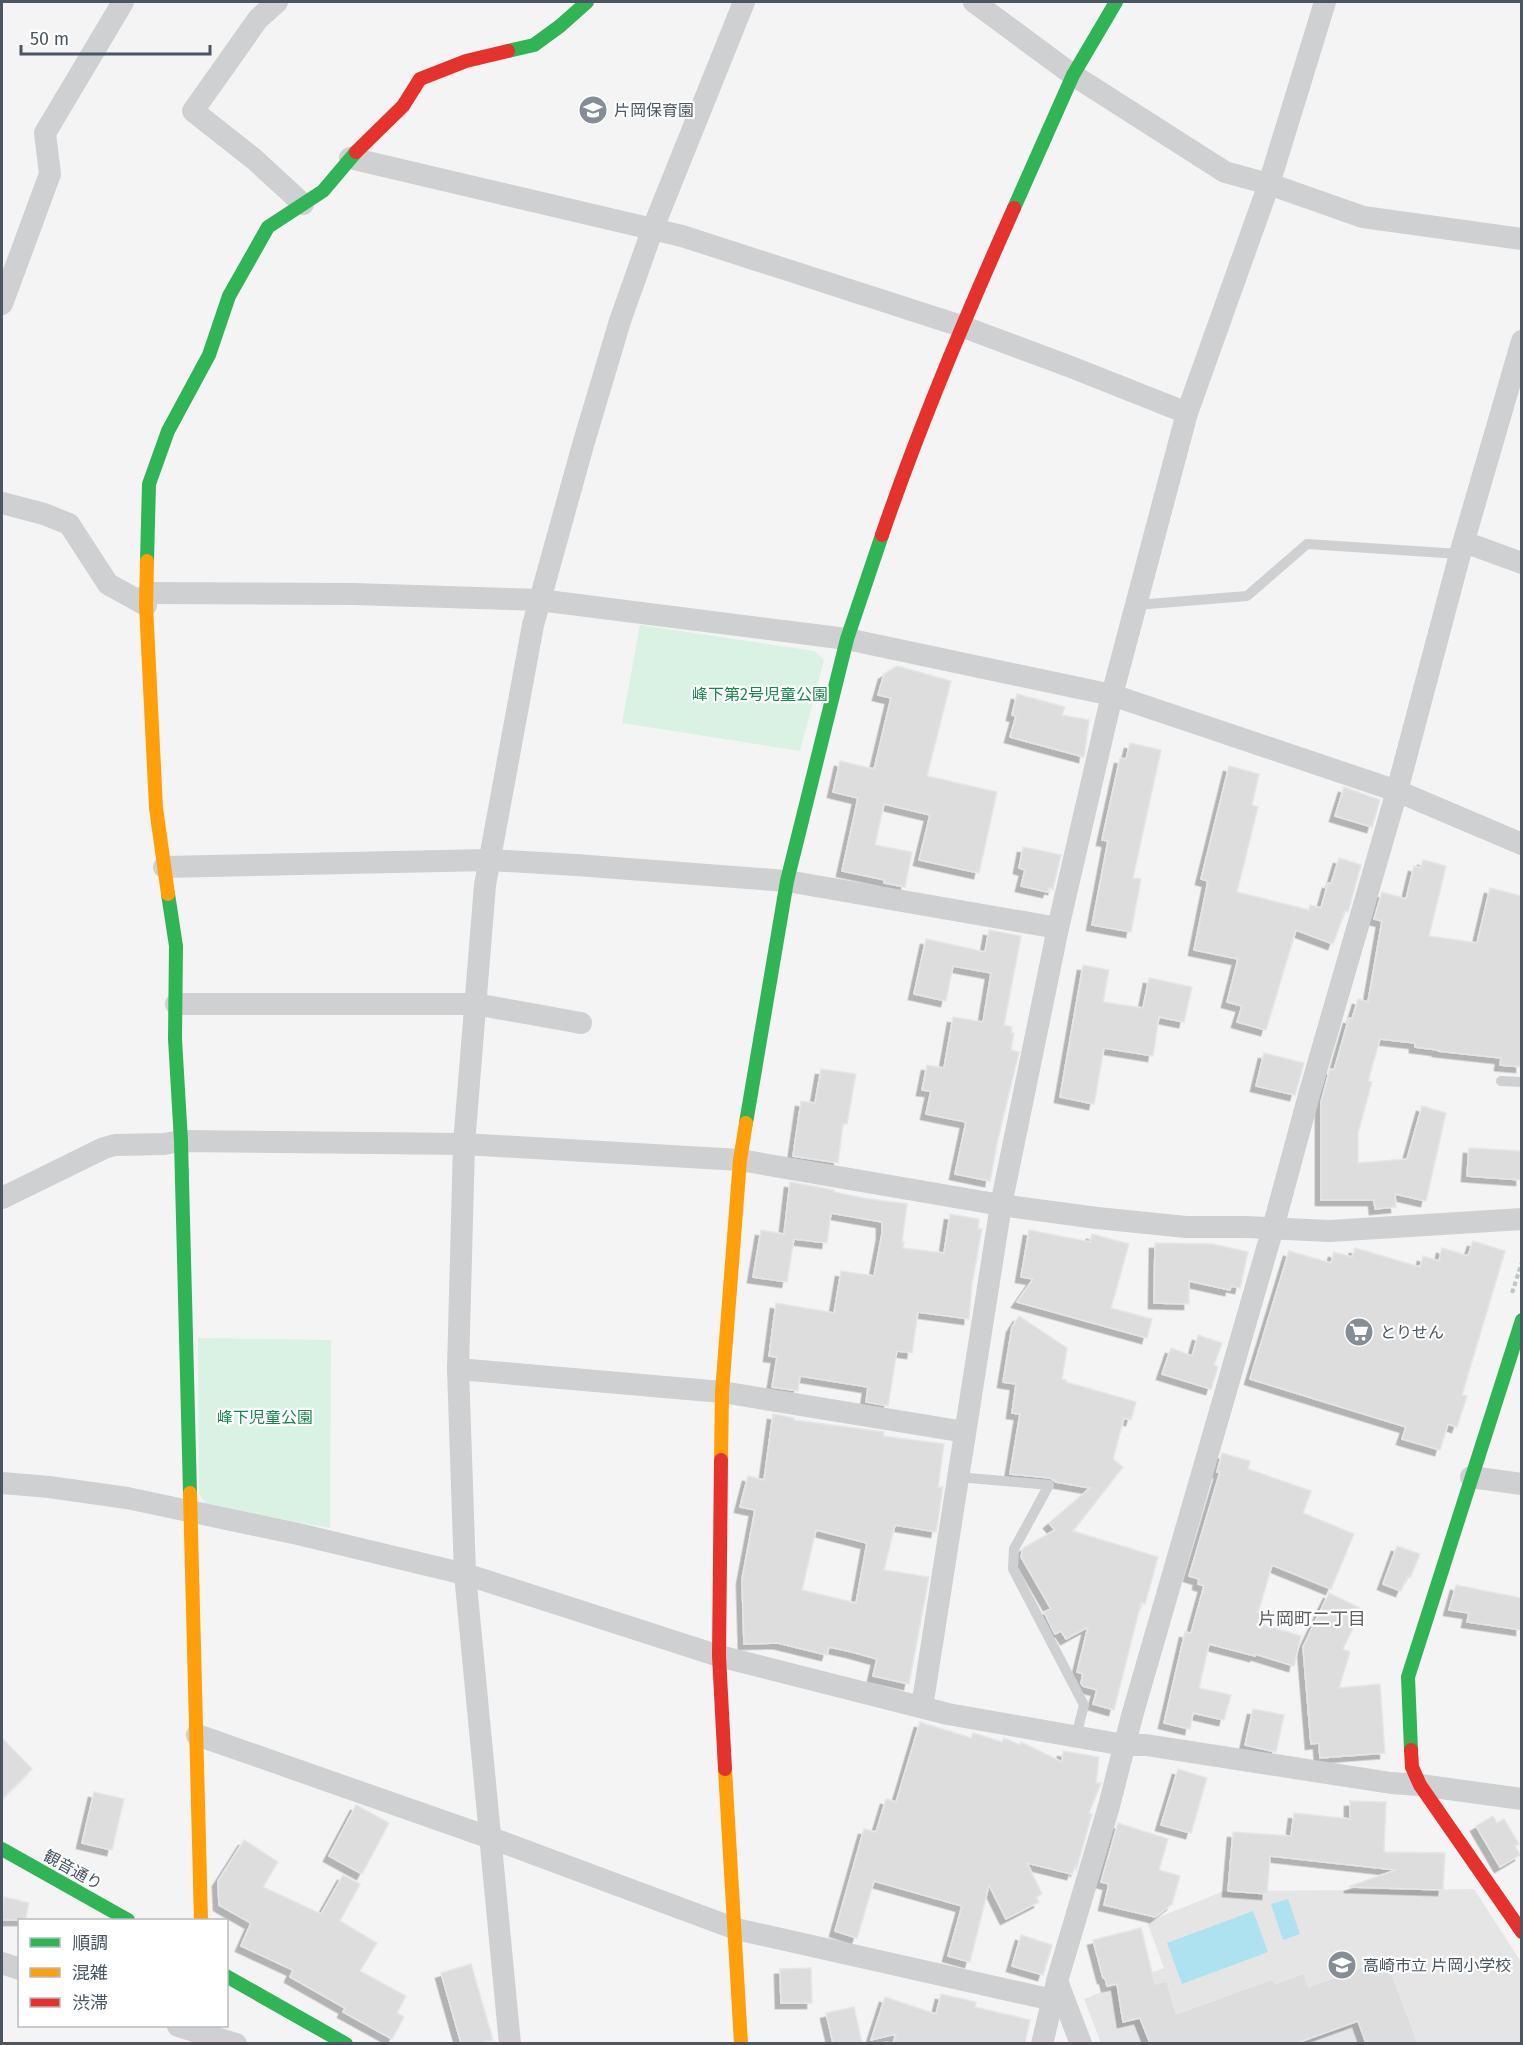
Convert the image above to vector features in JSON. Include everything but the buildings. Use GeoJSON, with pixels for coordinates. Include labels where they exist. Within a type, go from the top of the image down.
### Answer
{"type":"FeatureCollection","features":[{"type":"Feature","properties":{"kind":"street"},"geometry":{"type":"LineString","coordinates":[[2,304],[50,174],[45,133],[123,2]]}},
{"type":"Feature","properties":{"kind":"street"},"geometry":{"type":"LineString","coordinates":[[277,2],[258,19],[193,111],[254,159],[303,204]]}},
{"type":"Feature","properties":{"kind":"street"},"geometry":{"type":"LineString","coordinates":[[201,1919],[181,1141],[176,1058],[176,946],[156,808],[147,599],[149,484],[168,431],[209,355],[229,296],[268,227],[323,191],[350,158],[403,106],[420,79],[466,61],[534,45],[587,2]]}},
{"type":"Feature","properties":{"kind":"street"},"geometry":{"type":"LineString","coordinates":[[510,2043],[465,1574],[458,1369],[464,1144],[485,885],[539,600],[620,321],[653,228],[744,2]]}},
{"type":"Feature","properties":{"kind":"street"},"geometry":{"type":"LineString","coordinates":[[974,2],[1073,75],[1225,172],[1269,184],[1363,217],[1521,239]]}},
{"type":"Feature","properties":{"kind":"street"},"geometry":{"type":"LineString","coordinates":[[741,2043],[719,1656],[722,1392],[740,1160],[778,927],[847,639],[900,483],[961,326],[1073,75],[1116,2]]}},
{"type":"Feature","properties":{"kind":"street"},"geometry":{"type":"LineString","coordinates":[[922,1707],[1001,1204],[1058,928],[1112,695],[1187,413],[1269,184],[1325,2]]}},
{"type":"Feature","properties":{"kind":"street"},"geometry":{"type":"LineString","coordinates":[[350,158],[653,228],[961,326],[1187,413]]}},
{"type":"Feature","properties":{"kind":"street"},"geometry":{"type":"LineString","coordinates":[[1042,2043],[1206,1454],[1273,1228],[1397,791],[1462,548],[1521,341]]}},
{"type":"Feature","properties":{"kind":"street"},"geometry":{"type":"LineString","coordinates":[[2,503],[44,514],[69,524],[108,584],[147,599],[353,594],[539,600],[847,639],[1112,695],[1397,791],[1521,844]]}},
{"type":"Feature","properties":{"kind":"street"},"geometry":{"type":"LineString","coordinates":[[1462,548],[1521,563]]}},
{"type":"Feature","properties":{"kind":"street"},"geometry":{"type":"LineString","coordinates":[[164,867],[489,860],[576,865],[788,881],[1058,928]]}},
{"type":"Feature","properties":{"kind":"street"},"geometry":{"type":"LineString","coordinates":[[176,1004],[475,1004],[581,1023]]}},
{"type":"Feature","properties":{"kind":"street"},"geometry":{"type":"LineString","coordinates":[[2,1197],[114,1144],[164,1144],[181,1141],[464,1144],[740,1160],[1001,1204],[1097,1218],[1186,1227],[1330,1231],[1521,1219]]}},
{"type":"Feature","properties":{"kind":"street"},"geometry":{"type":"LineString","coordinates":[[1521,1320],[1407,1677],[1412,1767],[1420,1785],[1521,1932]]}},
{"type":"Feature","properties":{"kind":"street"},"geometry":{"type":"LineString","coordinates":[[458,1369],[722,1392],[964,1432]]}},
{"type":"Feature","properties":{"kind":"street"},"geometry":{"type":"LineString","coordinates":[[1471,1478],[1521,1484]]}},
{"type":"Feature","properties":{"kind":"street"},"geometry":{"type":"LineString","coordinates":[[2,1484],[109,1495],[298,1534],[465,1574],[719,1656],[948,1714],[1124,1745],[1146,1745],[1391,1783],[1521,1799]]}},
{"type":"Feature","properties":{"kind":"street"},"geometry":{"type":"LineString","coordinates":[[197,1735],[491,1838],[736,1929],[1055,1991]]}},
{"type":"Feature","properties":{"kind":"street","name":"観音通り"},"geometry":{"type":"LineString","coordinates":[[2,1849],[126,1919]]}},
{"type":"Feature","properties":{"kind":"street"},"geometry":{"type":"LineString","coordinates":[[2,1963],[18,1968]]}},
{"type":"Feature","properties":{"kind":"street"},"geometry":{"type":"LineString","coordinates":[[228,1977],[336,2042]]}},
{"type":"Feature","properties":{"kind":"street"},"geometry":{"type":"LineString","coordinates":[[1055,1991],[1081,2043]]}},
{"type":"Feature","properties":{"kind":"street"},"geometry":{"type":"LineString","coordinates":[[188,2027],[236,2043]]}},
{"type":"Feature","properties":{"kind":"lane"},"geometry":{"type":"LineString","coordinates":[[1136,605],[1247,597],[1307,544],[1462,548]]}},
{"type":"Feature","properties":{"kind":"lane"},"geometry":{"type":"LineString","coordinates":[[1501,1081],[1521,1082]]}},
{"type":"Feature","properties":{"kind":"lane"},"geometry":{"type":"LineString","coordinates":[[958,1477],[1049,1485],[1014,1549],[1013,1569],[1084,1705],[1076,1736]]}},
{"type":"Feature","properties":{"kind":"shaded area","name":"高崎市立 片岡小学校"},"geometry":{"type":"Polygon","coordinates":[[[1474,1889],[1521,1962],[1521,2043],[1101,2043],[1084,1999],[1164,1968],[1147,1922],[1224,1891],[1474,1889]]]}},
{"type":"Feature","properties":{"kind":"green space","name":"峰下第2号児童公園"},"geometry":{"type":"Polygon","coordinates":[[[640,625],[814,651],[824,660],[800,751],[622,723],[640,625]]]}},
{"type":"Feature","properties":{"kind":"green space","name":"峰下児童公園"},"geometry":{"type":"Polygon","coordinates":[[[198,1338],[331,1340],[330,1528],[208,1506],[199,1494],[198,1338]]]}},
{"type":"Feature","properties":{"kind":"water"},"geometry":{"type":"Polygon","coordinates":[[[1288,1899],[1300,1934],[1283,1940],[1271,1904],[1288,1899]]]}},
{"type":"Feature","properties":{"kind":"water"},"geometry":{"type":"Polygon","coordinates":[[[1253,1911],[1268,1952],[1182,1984],[1167,1943],[1253,1911]]]}},
{"type":"Feature","properties":{"kind":"traffic: fast"},"geometry":{"type":"LineString","coordinates":[[508,51],[534,45],[587,2]]}},
{"type":"Feature","properties":{"kind":"traffic: fast"},"geometry":{"type":"LineString","coordinates":[[1014,208],[1073,75],[1116,2]]}},
{"type":"Feature","properties":{"kind":"traffic: fast"},"geometry":{"type":"LineString","coordinates":[[147,561],[149,484],[168,431],[209,355],[229,296],[268,227],[323,191],[356,152]]}},
{"type":"Feature","properties":{"kind":"traffic: fast"},"geometry":{"type":"LineString","coordinates":[[746,1123],[787,881],[847,639],[882,535]]}},
{"type":"Feature","properties":{"kind":"traffic: fast"},"geometry":{"type":"LineString","coordinates":[[168,894],[176,946],[175,1039],[181,1141],[190,1493]]}},
{"type":"Feature","properties":{"kind":"traffic: fast"},"geometry":{"type":"LineString","coordinates":[[1411,1750],[1408,1677],[1522,1320]]}},
{"type":"Feature","properties":{"kind":"traffic: fast"},"geometry":{"type":"LineString","coordinates":[[2,1849],[126,1919]]}},
{"type":"Feature","properties":{"kind":"traffic: fast"},"geometry":{"type":"LineString","coordinates":[[228,1977],[346,2044]]}},
{"type":"Feature","properties":{"kind":"traffic: slow"},"geometry":{"type":"LineString","coordinates":[[147,561],[146,605],[156,808],[168,894]]}},
{"type":"Feature","properties":{"kind":"traffic: slow"},"geometry":{"type":"LineString","coordinates":[[721,1460],[722,1392],[740,1160],[746,1123]]}},
{"type":"Feature","properties":{"kind":"traffic: slow"},"geometry":{"type":"LineString","coordinates":[[190,1493],[201,1919]]}},
{"type":"Feature","properties":{"kind":"traffic: slow"},"geometry":{"type":"LineString","coordinates":[[725,1769],[741,2044]]}},
{"type":"Feature","properties":{"kind":"traffic: jam"},"geometry":{"type":"LineString","coordinates":[[356,152],[403,106],[420,79],[466,61],[508,51]]}},
{"type":"Feature","properties":{"kind":"traffic: jam"},"geometry":{"type":"LineString","coordinates":[[882,535],[944,370],[1014,208]]}},
{"type":"Feature","properties":{"kind":"traffic: jam"},"geometry":{"type":"LineString","coordinates":[[721,1460],[719,1656],[725,1769]]}},
{"type":"Feature","properties":{"kind":"traffic: jam"},"geometry":{"type":"LineString","coordinates":[[1411,1750],[1412,1767],[1420,1785],[1522,1932]]}},
{"type":"Feature","properties":{"kind":"place","name":"片岡保育園"},"geometry":{"type":"Point","coordinates":[593,110]}},
{"type":"Feature","properties":{"kind":"place","name":"とりせん"},"geometry":{"type":"Point","coordinates":[1359,1332]}},
{"type":"Feature","properties":{"kind":"place","name":"高崎市立 片岡小学校"},"geometry":{"type":"Point","coordinates":[1342,1965]}},
{"type":"Feature","properties":{"kind":"district","name":"片岡町二丁目"},"geometry":{"type":"Point","coordinates":[1312,1619]}}]}
